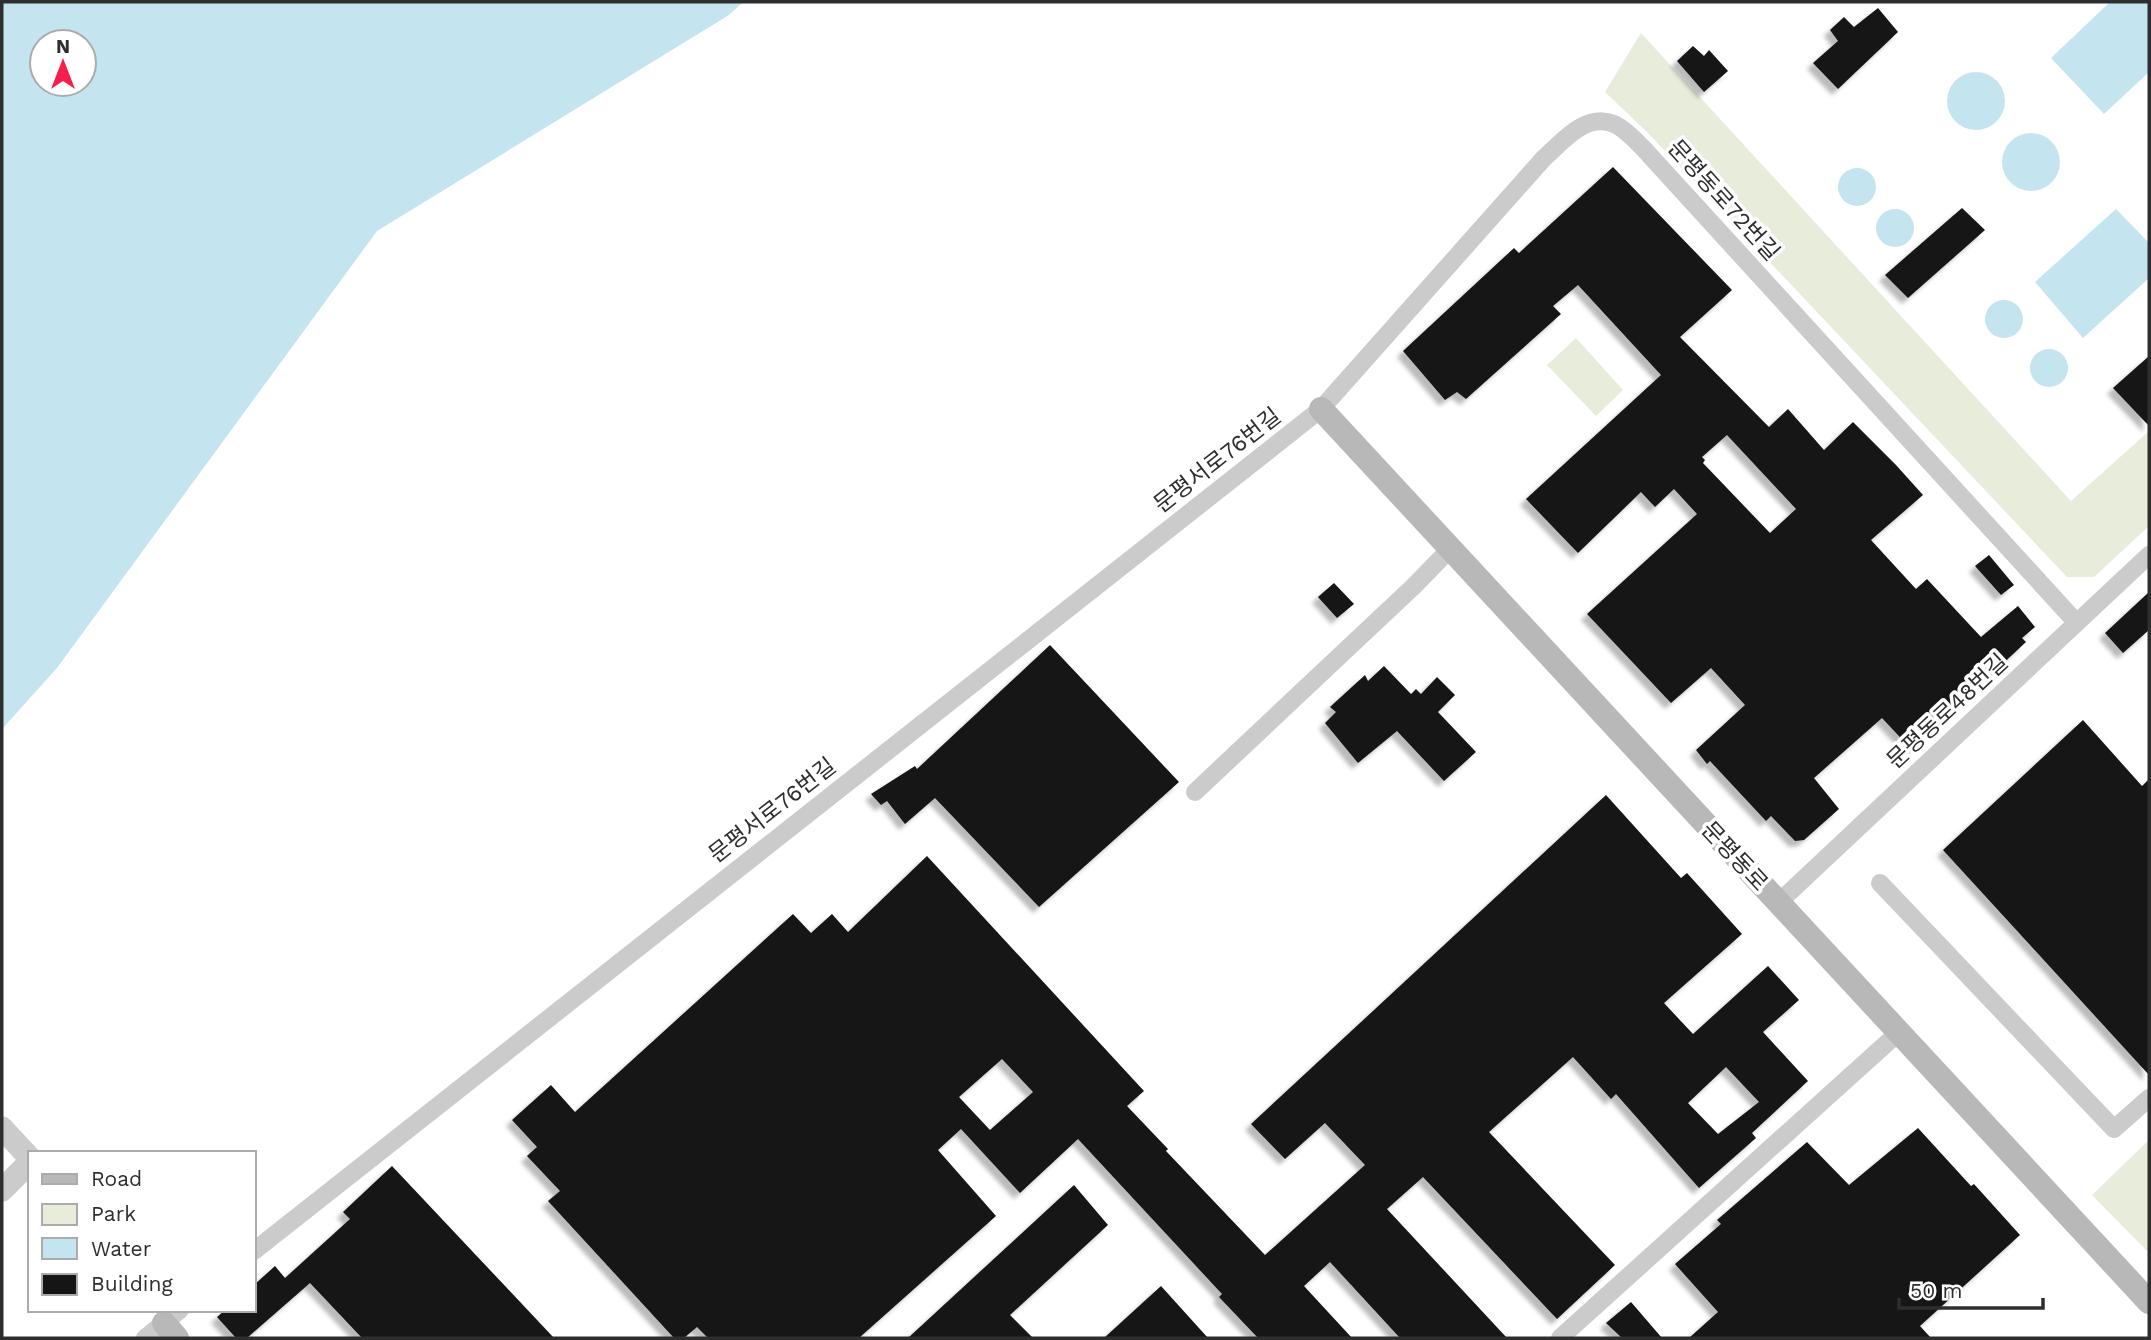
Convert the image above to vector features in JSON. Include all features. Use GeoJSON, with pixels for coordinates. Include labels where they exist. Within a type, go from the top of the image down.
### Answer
{"type":"FeatureCollection","features":[{"type":"Feature","properties":{"kind":"main road","name":"문평동로"},"geometry":{"type":"LineString","coordinates":[[1321,409],[2149,1302]]}},
{"type":"Feature","properties":{"kind":"street","name":"문평동로72번길"},"geometry":{"type":"LineString","coordinates":[[1321,409],[1544,158],[1582,125],[1602,121],[1616,124],[1643,148],[2076,622]]}},
{"type":"Feature","properties":{"kind":"street","name":"문평서로76번길"},"geometry":{"type":"LineString","coordinates":[[256,1249],[1321,409]]}},
{"type":"Feature","properties":{"kind":"street"},"geometry":{"type":"LineString","coordinates":[[1195,792],[1450,549]]}},
{"type":"Feature","properties":{"kind":"street","name":"문평동로48번길"},"geometry":{"type":"LineString","coordinates":[[1778,903],[2149,555]]}},
{"type":"Feature","properties":{"kind":"street"},"geometry":{"type":"LineString","coordinates":[[1880,883],[2114,1129],[2149,1098]]}},
{"type":"Feature","properties":{"kind":"street"},"geometry":{"type":"LineString","coordinates":[[1560,1338],[1898,1033]]}},
{"type":"Feature","properties":{"kind":"street"},"geometry":{"type":"LineString","coordinates":[[2,1128],[28,1158]]}},
{"type":"Feature","properties":{"kind":"street"},"geometry":{"type":"LineString","coordinates":[[2,1190],[28,1162]]}},
{"type":"Feature","properties":{"kind":"green space"},"geometry":{"type":"Polygon","coordinates":[[[1641,33],[2071,501],[2149,431],[2149,526],[2094,577],[2067,577],[1647,132],[1605,92],[1641,33]]]}},
{"type":"Feature","properties":{"kind":"green space"},"geometry":{"type":"Polygon","coordinates":[[[1576,338],[1623,390],[1596,416],[1547,365],[1576,338]]]}},
{"type":"Feature","properties":{"kind":"green space"},"geometry":{"type":"Polygon","coordinates":[[[2149,1140],[2149,1253],[2092,1195],[2149,1140]]]}},
{"type":"Feature","properties":{"kind":"water"},"geometry":{"type":"Polygon","coordinates":[[[2,2],[743,2],[729,15],[377,231],[57,668],[2,729],[2,2]]]}},
{"type":"Feature","properties":{"kind":"water"},"geometry":{"type":"Polygon","coordinates":[[[2110,2],[2149,2],[2149,72],[2104,114],[2051,58],[2110,2]]]}},
{"type":"Feature","properties":{"kind":"water"},"geometry":{"type":"Polygon","coordinates":[[[1976,72],[1987,74],[2000,85],[2005,101],[2003,112],[1992,125],[1976,130],[1965,128],[1952,117],[1947,101],[1949,90],[1960,77],[1976,72]]]}},
{"type":"Feature","properties":{"kind":"water"},"geometry":{"type":"Polygon","coordinates":[[[2031,133],[2042,135],[2055,146],[2060,162],[2058,173],[2047,186],[2031,191],[2020,189],[2007,178],[2002,162],[2004,151],[2015,138],[2031,133]]]}},
{"type":"Feature","properties":{"kind":"water"},"geometry":{"type":"Polygon","coordinates":[[[1857,168],[1870,174],[1876,187],[1870,200],[1857,206],[1844,200],[1838,187],[1844,174],[1857,168]]]}},
{"type":"Feature","properties":{"kind":"water"},"geometry":{"type":"Polygon","coordinates":[[[1895,209],[1908,215],[1914,228],[1908,241],[1895,247],[1882,241],[1876,228],[1882,215],[1895,209]]]}},
{"type":"Feature","properties":{"kind":"water"},"geometry":{"type":"Polygon","coordinates":[[[2116,209],[2149,243],[2149,278],[2083,338],[2035,282],[2116,209]]]}},
{"type":"Feature","properties":{"kind":"water"},"geometry":{"type":"Polygon","coordinates":[[[2004,300],[2018,305],[2023,319],[2018,333],[2004,338],[1990,333],[1985,319],[1990,305],[2004,300]]]}},
{"type":"Feature","properties":{"kind":"water"},"geometry":{"type":"Polygon","coordinates":[[[2049,349],[2063,354],[2068,368],[2063,382],[2049,387],[2035,382],[2030,368],[2035,354],[2049,349]]]}},
{"type":"Feature","properties":{"kind":"building"},"geometry":{"type":"Polygon","coordinates":[[[1878,8],[1898,32],[1838,89],[1813,63],[1838,41],[1830,30],[1844,17],[1854,27],[1878,8]]]}},
{"type":"Feature","properties":{"kind":"building"},"geometry":{"type":"Polygon","coordinates":[[[1693,46],[1704,56],[1709,50],[1728,71],[1704,92],[1677,61],[1693,46]]]}},
{"type":"Feature","properties":{"kind":"building"},"geometry":{"type":"Polygon","coordinates":[[[1613,167],[1732,290],[1680,337],[1769,427],[1788,409],[1824,450],[1853,422],[1896,465],[1923,495],[1871,540],[1916,589],[1927,579],[1981,637],[2018,606],[2035,627],[2022,638],[2026,642],[1951,712],[1954,715],[1912,750],[1882,718],[1814,778],[1839,809],[1804,840],[1795,841],[1771,816],[1766,821],[1710,761],[1707,764],[1696,750],[1745,705],[1711,668],[1671,703],[1587,614],[1697,514],[1674,489],[1655,507],[1641,492],[1578,553],[1526,499],[1661,375],[1578,285],[1553,306],[1561,314],[1466,399],[1457,392],[1445,400],[1403,351],[1514,248],[1519,253],[1613,167]],[[1727,435],[1702,457],[1705,460],[1703,463],[1770,533],[1796,509],[1727,435]]]}},
{"type":"Feature","properties":{"kind":"building"},"geometry":{"type":"Polygon","coordinates":[[[1962,208],[1985,230],[1908,298],[1885,275],[1962,208]]]}},
{"type":"Feature","properties":{"kind":"building"},"geometry":{"type":"Polygon","coordinates":[[[2149,356],[2149,426],[2113,388],[2149,356]]]}},
{"type":"Feature","properties":{"kind":"building"},"geometry":{"type":"Polygon","coordinates":[[[1989,555],[2014,585],[2001,595],[1975,566],[1989,555]]]}},
{"type":"Feature","properties":{"kind":"building"},"geometry":{"type":"Polygon","coordinates":[[[1334,583],[1354,604],[1337,618],[1318,597],[1334,583]]]}},
{"type":"Feature","properties":{"kind":"building"},"geometry":{"type":"Polygon","coordinates":[[[2149,592],[2149,630],[2123,653],[2105,633],[2149,592]]]}},
{"type":"Feature","properties":{"kind":"building"},"geometry":{"type":"Polygon","coordinates":[[[1050,645],[1179,782],[1039,907],[935,798],[905,824],[887,801],[881,805],[871,794],[915,766],[917,769],[1050,645]]]}},
{"type":"Feature","properties":{"kind":"building"},"geometry":{"type":"Polygon","coordinates":[[[1384,666],[1411,694],[1416,689],[1421,694],[1437,677],[1455,695],[1438,712],[1476,752],[1444,781],[1397,731],[1358,763],[1325,723],[1336,712],[1330,707],[1365,675],[1368,681],[1384,666]]]}},
{"type":"Feature","properties":{"kind":"building"},"geometry":{"type":"Polygon","coordinates":[[[2083,720],[2142,786],[2149,779],[2149,1075],[1943,850],[2083,720]]]}},
{"type":"Feature","properties":{"kind":"building"},"geometry":{"type":"Polygon","coordinates":[[[1606,795],[1681,878],[1687,873],[1742,934],[1664,1003],[1693,1034],[1768,966],[1799,1000],[1763,1032],[1808,1081],[1752,1133],[1756,1138],[1699,1188],[1616,1094],[1611,1099],[1573,1057],[1489,1132],[1615,1265],[1557,1319],[1423,1177],[1387,1209],[1507,1338],[1400,1338],[1330,1262],[1304,1286],[1352,1338],[1258,1338],[1219,1297],[1222,1294],[1078,1139],[1020,1193],[961,1129],[938,1150],[996,1216],[859,1338],[708,1338],[697,1327],[684,1338],[674,1338],[548,1201],[560,1191],[527,1156],[537,1147],[512,1120],[551,1085],[575,1112],[793,914],[811,933],[832,914],[848,932],[927,856],[1144,1091],[1127,1106],[1265,1255],[1365,1165],[1325,1123],[1285,1159],[1251,1124],[1606,795]],[[1002,1059],[959,1097],[990,1130],[1033,1092],[1002,1059]],[[1726,1067],[1688,1103],[1718,1134],[1759,1102],[1726,1067]]]}},
{"type":"Feature","properties":{"kind":"building"},"geometry":{"type":"Polygon","coordinates":[[[1918,1128],[2020,1235],[1920,1326],[1931,1338],[1689,1338],[1718,1312],[1675,1264],[1721,1224],[1717,1220],[1807,1142],[1849,1185],[1918,1128]]]}},
{"type":"Feature","properties":{"kind":"building"},"geometry":{"type":"Polygon","coordinates":[[[392,1166],[554,1338],[362,1338],[310,1283],[247,1338],[236,1338],[217,1317],[223,1312],[256,1312],[256,1283],[275,1266],[285,1278],[350,1219],[343,1212],[392,1166]]]}},
{"type":"Feature","properties":{"kind":"building"},"geometry":{"type":"Polygon","coordinates":[[[1074,1185],[1108,1225],[1010,1315],[1033,1338],[908,1338],[1074,1185]]]}},
{"type":"Feature","properties":{"kind":"building"},"geometry":{"type":"Polygon","coordinates":[[[1161,1286],[1208,1338],[1104,1338],[1161,1286]]]}},
{"type":"Feature","properties":{"kind":"building"},"geometry":{"type":"Polygon","coordinates":[[[1631,1302],[1662,1338],[1622,1338],[1606,1323],[1631,1302]]]}}]}
